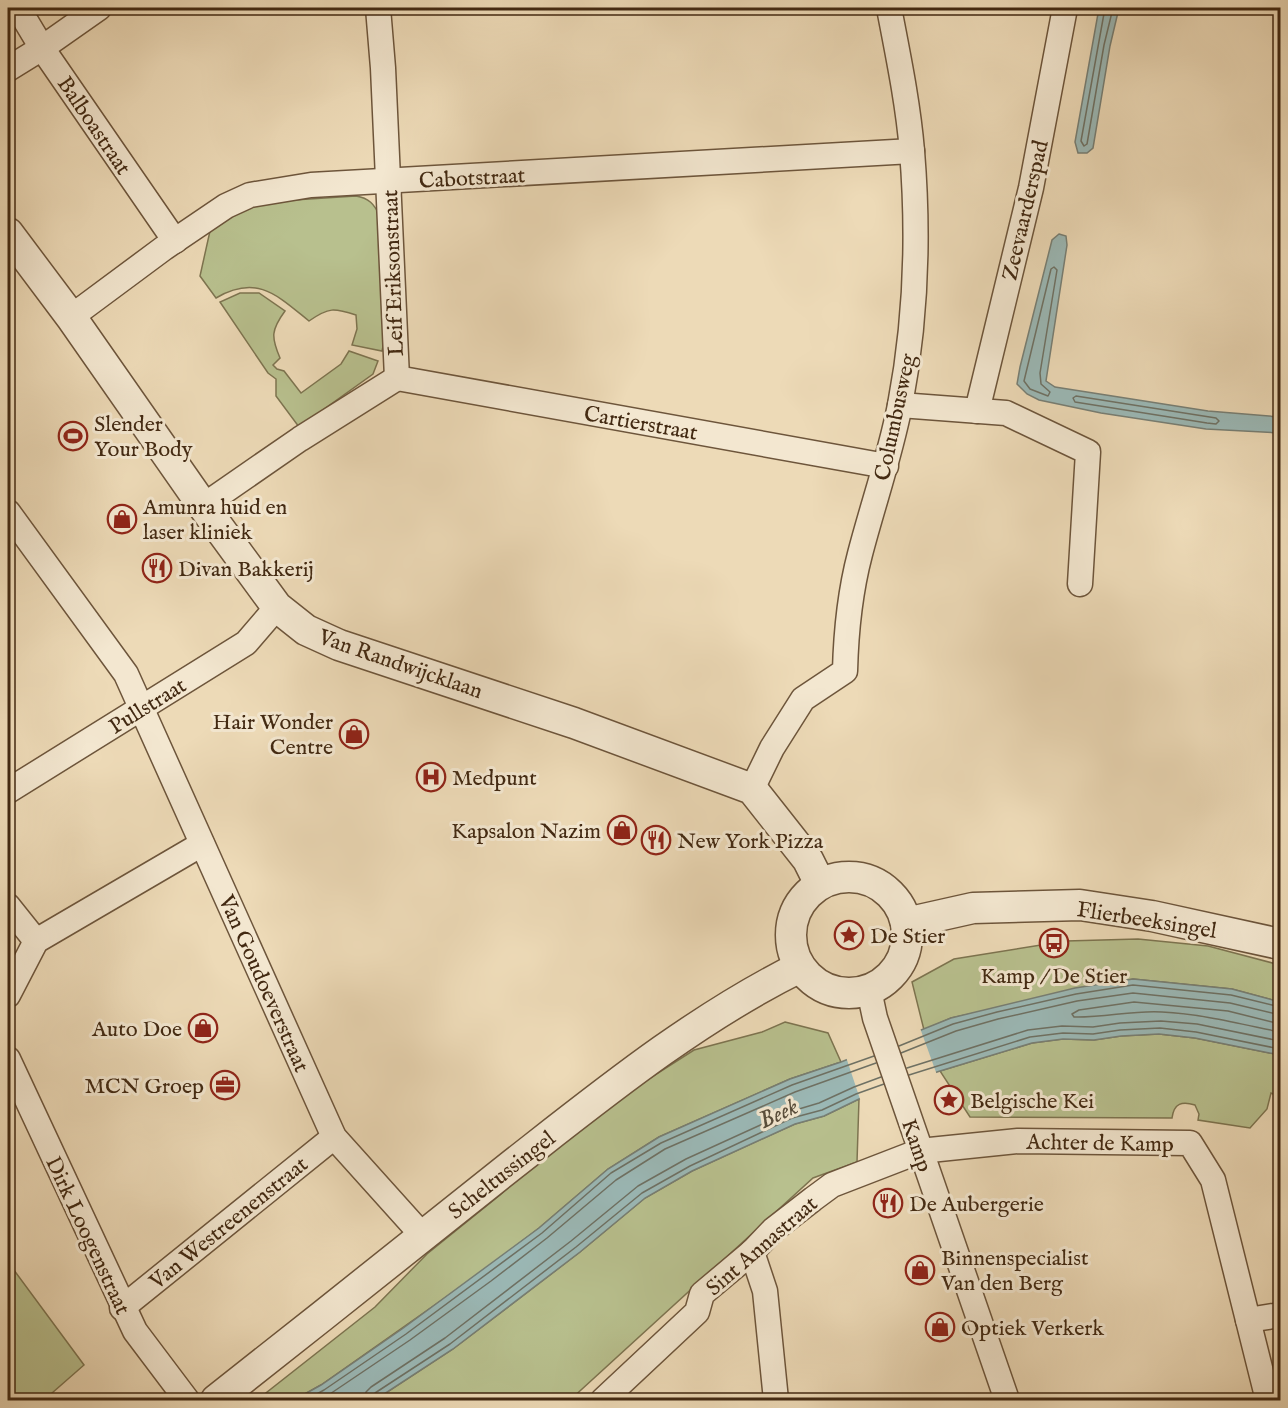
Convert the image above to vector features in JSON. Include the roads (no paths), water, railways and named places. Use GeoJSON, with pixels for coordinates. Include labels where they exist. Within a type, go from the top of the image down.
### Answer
{"type":"FeatureCollection","features":[{"type":"Feature","properties":{"kind":"street","name":"Balboastraat"},"geometry":{"type":"LineString","coordinates":[[18,8],[42,48],[175,241]]}},
{"type":"Feature","properties":{"kind":"street"},"geometry":{"type":"LineString","coordinates":[[8,69],[99,8]]}},
{"type":"Feature","properties":{"kind":"street","name":"Leif Eriksonstraat"},"geometry":{"type":"LineString","coordinates":[[203,506],[300,439],[396,378],[389,182],[378,8]]}},
{"type":"Feature","properties":{"kind":"street","name":"Columbusweg"},"geometry":{"type":"LineString","coordinates":[[752,789],[772,748],[803,699],[845,671],[846,641],[860,555],[886,466],[900,405],[910,344],[914,299],[915,214],[912,151],[889,8]]}},
{"type":"Feature","properties":{"kind":"street","name":"Zeevaarderspad"},"geometry":{"type":"LineString","coordinates":[[977,411],[1030,188],[1065,8]]}},
{"type":"Feature","properties":{"kind":"street","name":"Cabotstraat"},"geometry":{"type":"LineString","coordinates":[[71,317],[226,206],[250,195],[311,185],[912,151]]}},
{"type":"Feature","properties":{"kind":"street","name":"Van Randwijcklaan"},"geometry":{"type":"LineString","coordinates":[[8,233],[71,317],[203,506],[277,607],[306,630],[339,645],[574,723],[752,789]]}},
{"type":"Feature","properties":{"kind":"street","name":"Cartierstraat"},"geometry":{"type":"LineString","coordinates":[[396,378],[886,466]]}},
{"type":"Feature","properties":{"kind":"street"},"geometry":{"type":"LineString","coordinates":[[900,405],[1006,413],[1088,452],[1080,584]]}},
{"type":"Feature","properties":{"kind":"street","name":"Van Goudoeverstraat"},"geometry":{"type":"LineString","coordinates":[[8,512],[126,675],[334,1137],[423,1236]]}},
{"type":"Feature","properties":{"kind":"street","name":"Pullstraat"},"geometry":{"type":"LineString","coordinates":[[8,791],[246,643],[277,607]]}},
{"type":"Feature","properties":{"kind":"street"},"geometry":{"type":"LineString","coordinates":[[752,789],[808,860],[820,884]]}},
{"type":"Feature","properties":{"kind":"street"},"geometry":{"type":"LineString","coordinates":[[8,995],[36,941],[202,844]]}},
{"type":"Feature","properties":{"kind":"street"},"geometry":{"type":"LineString","coordinates":[[841,877],[858,877],[874,882],[899,904],[906,923],[907,942],[900,962],[887,979],[869,990],[850,993],[831,990],[813,981],[800,967],[793,951],[791,935],[793,918],[800,903],[820,884],[841,877]]}},
{"type":"Feature","properties":{"kind":"street","name":"Flierbeeksingel"},"geometry":{"type":"LineString","coordinates":[[906,923],[973,908],[1080,905],[1152,916],[1281,944]]}},
{"type":"Feature","properties":{"kind":"street"},"geometry":{"type":"LineString","coordinates":[[8,906],[36,941]]}},
{"type":"Feature","properties":{"kind":"street","name":"Scheltussingel"},"geometry":{"type":"LineString","coordinates":[[216,1401],[665,1047],[757,989],[800,967]]}},
{"type":"Feature","properties":{"kind":"street","name":"Kamp"},"geometry":{"type":"LineString","coordinates":[[869,990],[875,1018],[1007,1401]]}},
{"type":"Feature","properties":{"kind":"street","name":"Dirk Loogenstraat"},"geometry":{"type":"LineString","coordinates":[[8,1059],[122,1308],[135,1331],[187,1401]]}},
{"type":"Feature","properties":{"kind":"street","name":"Van Westreenenstraat"},"geometry":{"type":"LineString","coordinates":[[122,1308],[334,1137]]}},
{"type":"Feature","properties":{"kind":"street","name":"Achter de Kamp"},"geometry":{"type":"LineString","coordinates":[[920,1151],[1018,1141],[1190,1143],[1213,1180],[1268,1401]]}},
{"type":"Feature","properties":{"kind":"street","name":"Sint Annastraat"},"geometry":{"type":"LineString","coordinates":[[603,1401],[697,1312],[702,1294],[752,1252],[773,1230],[832,1185],[920,1151]]}},
{"type":"Feature","properties":{"kind":"street"},"geometry":{"type":"LineString","coordinates":[[752,1252],[765,1292],[776,1401]]}},
{"type":"Feature","properties":{"kind":"street"},"geometry":{"type":"LineString","coordinates":[[1248,1320],[1281,1315]]}},
{"type":"Feature","properties":{"kind":"water"},"geometry":{"type":"Polygon","coordinates":[[[1099,8],[1119,8],[1110,46],[1093,148],[1087,153],[1078,153],[1075,142],[1099,8]]]}},
{"type":"Feature","properties":{"kind":"water"},"geometry":{"type":"Polygon","coordinates":[[[1059,234],[1066,236],[1067,245],[1046,381],[1055,387],[1208,411],[1280,417],[1280,433],[1206,429],[1101,413],[1039,400],[1027,394],[1017,384],[1020,367],[1052,240],[1059,234]]]}},
{"type":"Feature","properties":{"kind":"water","name":"Beek"},"geometry":{"type":"Polygon","coordinates":[[[1133,979],[1232,989],[1280,1002],[1280,1055],[1195,1038],[1159,1034],[1094,1040],[1063,1039],[1032,1043],[859,1099],[824,1116],[795,1124],[692,1171],[645,1198],[580,1252],[453,1349],[375,1400],[294,1400],[321,1385],[402,1329],[539,1228],[608,1169],[659,1137],[790,1079],[841,1062],[951,1018],[1075,988],[1133,979]]]}},
{"type":"Feature","properties":{"kind":"place","name":"Slender Your Body"},"geometry":{"type":"Point","coordinates":[73,436]}},
{"type":"Feature","properties":{"kind":"place","name":"Amunra huid en laser kliniek"},"geometry":{"type":"Point","coordinates":[122,519]}},
{"type":"Feature","properties":{"kind":"place","name":"Divan Bakkerij"},"geometry":{"type":"Point","coordinates":[157,568]}},
{"type":"Feature","properties":{"kind":"place","name":"Hair Wonder Centre"},"geometry":{"type":"Point","coordinates":[354,734]}},
{"type":"Feature","properties":{"kind":"place","name":"Medpunt"},"geometry":{"type":"Point","coordinates":[431,777]}},
{"type":"Feature","properties":{"kind":"place","name":"Kapsalon Nazim"},"geometry":{"type":"Point","coordinates":[622,830]}},
{"type":"Feature","properties":{"kind":"place","name":"New York Pizza"},"geometry":{"type":"Point","coordinates":[656,840]}},
{"type":"Feature","properties":{"kind":"place","name":"De Stier"},"geometry":{"type":"Point","coordinates":[849,935]}},
{"type":"Feature","properties":{"kind":"place","name":"Kamp / De Stier"},"geometry":{"type":"Point","coordinates":[1054,943]}},
{"type":"Feature","properties":{"kind":"place","name":"Auto Doe"},"geometry":{"type":"Point","coordinates":[203,1028]}},
{"type":"Feature","properties":{"kind":"place","name":"MCN Groep"},"geometry":{"type":"Point","coordinates":[225,1085]}},
{"type":"Feature","properties":{"kind":"place","name":"Belgische Kei"},"geometry":{"type":"Point","coordinates":[949,1100]}},
{"type":"Feature","properties":{"kind":"place","name":"De Aubergerie"},"geometry":{"type":"Point","coordinates":[888,1203]}},
{"type":"Feature","properties":{"kind":"place","name":"Binnenspecialist Van den Berg"},"geometry":{"type":"Point","coordinates":[920,1270]}},
{"type":"Feature","properties":{"kind":"place","name":"Optiek Verkerk"},"geometry":{"type":"Point","coordinates":[940,1327]}}]}
